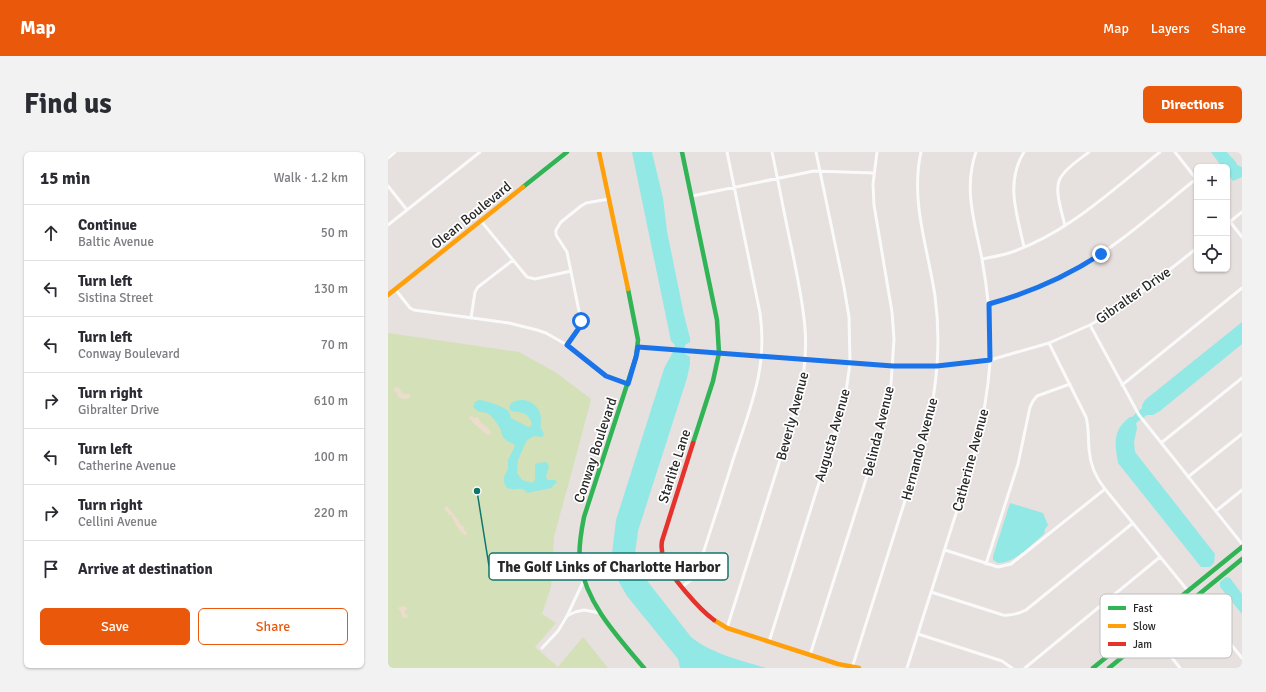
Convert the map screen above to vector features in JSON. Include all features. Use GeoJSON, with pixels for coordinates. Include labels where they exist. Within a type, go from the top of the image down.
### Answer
{"type":"FeatureCollection","features":[{"type":"Feature","properties":{"kind":"street"},"geometry":{"type":"LineString","coordinates":[[388,158],[395,152]]}},
{"type":"Feature","properties":{"kind":"street"},"geometry":{"type":"LineString","coordinates":[[388,225],[480,152]]}},
{"type":"Feature","properties":{"kind":"street","name":"Olean Boulevard"},"geometry":{"type":"LineString","coordinates":[[388,294],[567,152]]}},
{"type":"Feature","properties":{"kind":"street","name":"Conway Boulevard"},"geometry":{"type":"LineString","coordinates":[[599,152],[637,332],[638,347],[628,384],[582,526],[580,554],[584,580],[590,596],[600,613],[644,668]]}},
{"type":"Feature","properties":{"kind":"street","name":"Starlite Lane"},"geometry":{"type":"LineString","coordinates":[[682,152],[717,320],[719,352],[713,381],[661,545],[662,558],[708,617],[717,623],[727,628],[810,655],[852,668],[859,668]]}},
{"type":"Feature","properties":{"kind":"street"},"geometry":{"type":"LineString","coordinates":[[683,586],[696,576],[755,393],[762,356],[760,313],[727,152]]}},
{"type":"Feature","properties":{"kind":"street","name":"Beverly Avenue"},"geometry":{"type":"LineString","coordinates":[[727,628],[797,406],[803,384],[806,359],[806,333],[803,306],[772,152]]}},
{"type":"Feature","properties":{"kind":"street","name":"Augusta Avenue"},"geometry":{"type":"LineString","coordinates":[[769,642],[839,419],[846,392],[850,363],[850,331],[847,304],[816,152]]}},
{"type":"Feature","properties":{"kind":"street","name":"Belinda Avenue"},"geometry":{"type":"LineString","coordinates":[[810,655],[881,432],[889,400],[893,366],[894,339],[889,285],[875,216],[873,194],[877,152]]}},
{"type":"Feature","properties":{"kind":"street","name":"Hernando Avenue"},"geometry":{"type":"LineString","coordinates":[[852,668],[925,438],[933,402],[937,366],[937,329],[935,298],[917,198],[918,172],[921,152]]}},
{"type":"Feature","properties":{"kind":"street","name":"Catherine Avenue"},"geometry":{"type":"LineString","coordinates":[[907,668],[979,438],[986,404],[990,360],[989,304],[970,199],[970,176],[976,152]]}},
{"type":"Feature","properties":{"kind":"street"},"geometry":{"type":"LineString","coordinates":[[1024,152],[1015,173],[1013,190],[1024,247]]}},
{"type":"Feature","properties":{"kind":"street"},"geometry":{"type":"LineString","coordinates":[[1065,226],[1057,190],[1058,183],[1065,171],[1089,152]]}},
{"type":"Feature","properties":{"kind":"street"},"geometry":{"type":"LineString","coordinates":[[982,259],[1008,253],[1024,247],[1065,226],[1160,152]]}},
{"type":"Feature","properties":{"kind":"street"},"geometry":{"type":"LineString","coordinates":[[1175,152],[1194,175]]}},
{"type":"Feature","properties":{"kind":"street"},"geometry":{"type":"LineString","coordinates":[[692,196],[820,170],[874,173]]}},
{"type":"Feature","properties":{"kind":"street"},"geometry":{"type":"LineString","coordinates":[[989,304],[1037,289],[1057,280],[1087,263],[1117,242],[1194,181]]}},
{"type":"Feature","properties":{"kind":"street"},"geometry":{"type":"LineString","coordinates":[[388,186],[407,210]]}},
{"type":"Feature","properties":{"kind":"street"},"geometry":{"type":"LineString","coordinates":[[567,345],[579,328],[581,321],[567,252],[556,236],[557,226],[586,203],[609,199]]}},
{"type":"Feature","properties":{"kind":"street"},"geometry":{"type":"LineString","coordinates":[[1230,221],[1242,212]]}},
{"type":"Feature","properties":{"kind":"street"},"geometry":{"type":"LineString","coordinates":[[481,220],[527,277],[531,279],[571,271]]}},
{"type":"Feature","properties":{"kind":"street"},"geometry":{"type":"LineString","coordinates":[[1230,225],[1242,237]]}},
{"type":"Feature","properties":{"kind":"street","name":"Gibralter Drive"},"geometry":{"type":"LineString","coordinates":[[638,347],[893,366],[937,366],[990,360],[1049,343],[1090,325],[1130,301],[1194,250]]}},
{"type":"Feature","properties":{"kind":"street"},"geometry":{"type":"LineString","coordinates":[[471,318],[475,292],[478,287],[512,260]]}},
{"type":"Feature","properties":{"kind":"street"},"geometry":{"type":"LineString","coordinates":[[1122,385],[1242,288]]}},
{"type":"Feature","properties":{"kind":"street"},"geometry":{"type":"LineString","coordinates":[[394,289],[410,308],[414,310],[526,326],[546,333],[567,345],[606,376],[628,384]]}},
{"type":"Feature","properties":{"kind":"street"},"geometry":{"type":"LineString","coordinates":[[1090,325],[1134,408],[1242,545],[1184,594]]}},
{"type":"Feature","properties":{"kind":"street"},"geometry":{"type":"LineString","coordinates":[[1049,343],[1086,417],[1089,430],[1091,462],[1098,479],[1188,591]]}},
{"type":"Feature","properties":{"kind":"street"},"geometry":{"type":"LineString","coordinates":[[1161,443],[1242,378]]}},
{"type":"Feature","properties":{"kind":"street"},"geometry":{"type":"LineString","coordinates":[[986,564],[1018,464],[1032,401],[1037,396],[1070,384]]}},
{"type":"Feature","properties":{"kind":"street"},"geometry":{"type":"LineString","coordinates":[[1188,477],[1242,434]]}},
{"type":"Feature","properties":{"kind":"street"},"geometry":{"type":"LineString","coordinates":[[945,550],[998,567],[1011,564],[1105,489]]}},
{"type":"Feature","properties":{"kind":"street"},"geometry":{"type":"LineString","coordinates":[[1216,511],[1242,490]]}},
{"type":"Feature","properties":{"kind":"street"},"geometry":{"type":"LineString","coordinates":[[931,592],[1003,615],[1011,616],[1018,614],[1026,610],[1133,523]]}},
{"type":"Feature","properties":{"kind":"street"},"geometry":{"type":"LineString","coordinates":[[1115,594],[1160,557]]}},
{"type":"Feature","properties":{"kind":"street"},"geometry":{"type":"LineString","coordinates":[[1199,594],[1242,559]]}},
{"type":"Feature","properties":{"kind":"street"},"geometry":{"type":"LineString","coordinates":[[542,648],[558,631],[567,616],[584,580]]}},
{"type":"Feature","properties":{"kind":"street"},"geometry":{"type":"LineString","coordinates":[[1025,668],[1100,606]]}},
{"type":"Feature","properties":{"kind":"street"},"geometry":{"type":"LineString","coordinates":[[567,616],[584,610],[600,613]]}},
{"type":"Feature","properties":{"kind":"street"},"geometry":{"type":"LineString","coordinates":[[918,634],[1002,661],[1012,668]]}},
{"type":"Feature","properties":{"kind":"street"},"geometry":{"type":"LineString","coordinates":[[1232,646],[1242,658]]}},
{"type":"Feature","properties":{"kind":"street"},"geometry":{"type":"LineString","coordinates":[[1093,668],[1105,658]]}},
{"type":"Feature","properties":{"kind":"street"},"geometry":{"type":"LineString","coordinates":[[1109,668],[1121,658]]}},
{"type":"Feature","properties":{"kind":"street"},"geometry":{"type":"LineString","coordinates":[[1172,658],[1180,668]]}},
{"type":"Feature","properties":{"kind":"green space"},"geometry":{"type":"Polygon","coordinates":[[[388,333],[519,352],[555,372],[591,399],[554,537],[551,587],[542,614],[556,623],[535,647],[558,667],[583,637],[608,668],[388,668],[388,333]]]}},
{"type":"Feature","properties":{"kind":"sand"},"geometry":{"type":"Polygon","coordinates":[[[395,387],[399,388],[403,394],[410,394],[410,398],[403,399],[398,397],[394,390],[395,387]]]}},
{"type":"Feature","properties":{"kind":"sand"},"geometry":{"type":"Polygon","coordinates":[[[471,415],[474,418],[478,417],[481,423],[488,428],[491,434],[486,434],[475,424],[469,418],[471,415]]]}},
{"type":"Feature","properties":{"kind":"sand"},"geometry":{"type":"Polygon","coordinates":[[[446,506],[464,527],[464,530],[467,532],[466,536],[459,529],[451,515],[449,515],[444,509],[446,506]]]}},
{"type":"Feature","properties":{"kind":"sand"},"geometry":{"type":"Polygon","coordinates":[[[405,606],[407,609],[404,612],[408,615],[407,618],[402,617],[398,608],[405,606]]]}},
{"type":"Feature","properties":{"kind":"water"},"geometry":{"type":"Polygon","coordinates":[[[632,152],[652,152],[663,198],[667,231],[690,338],[690,342],[685,345],[685,354],[690,357],[687,378],[638,531],[635,554],[637,564],[641,573],[691,637],[717,652],[766,668],[680,668],[678,659],[627,596],[619,582],[614,568],[612,553],[616,520],[664,369],[675,345],[671,341],[632,152]]]}},
{"type":"Feature","properties":{"kind":"water"},"geometry":{"type":"Polygon","coordinates":[[[1211,152],[1227,152],[1237,165],[1242,167],[1242,177],[1233,181],[1230,177],[1230,164],[1220,164],[1211,152]]]}},
{"type":"Feature","properties":{"kind":"water"},"geometry":{"type":"Polygon","coordinates":[[[1242,322],[1242,344],[1160,411],[1153,415],[1147,415],[1136,423],[1137,428],[1134,442],[1135,452],[1215,554],[1214,563],[1210,567],[1201,567],[1118,463],[1116,438],[1120,427],[1142,408],[1145,400],[1242,322]]]}},
{"type":"Feature","properties":{"kind":"water"},"geometry":{"type":"Polygon","coordinates":[[[479,400],[490,402],[504,408],[509,412],[511,418],[528,427],[532,424],[529,417],[522,413],[511,411],[509,407],[510,405],[516,401],[526,400],[538,408],[541,415],[541,427],[544,434],[542,437],[534,436],[527,440],[518,460],[517,473],[522,480],[533,483],[535,480],[535,465],[546,462],[549,468],[546,478],[557,482],[551,488],[527,493],[523,489],[509,489],[506,487],[504,477],[508,469],[508,460],[515,446],[504,438],[501,429],[490,415],[478,411],[473,407],[475,402],[479,400]]]}},
{"type":"Feature","properties":{"kind":"water"},"geometry":{"type":"Polygon","coordinates":[[[1010,503],[1043,513],[1048,525],[1044,534],[1017,557],[998,563],[993,560],[993,556],[1010,503]]]}},
{"type":"Feature","properties":{"kind":"water"},"geometry":{"type":"Polygon","coordinates":[[[1226,577],[1230,578],[1242,594],[1242,614],[1232,602],[1232,594],[1226,594],[1220,587],[1220,582],[1226,577]]]}},
{"type":"Feature","properties":{"kind":"traffic: fast"},"geometry":{"type":"LineString","coordinates":[[523,187],[567,152]]}},
{"type":"Feature","properties":{"kind":"traffic: fast"},"geometry":{"type":"LineString","coordinates":[[682,152],[717,320],[719,353],[713,381],[693,443]]}},
{"type":"Feature","properties":{"kind":"traffic: fast"},"geometry":{"type":"LineString","coordinates":[[628,289],[638,340],[636,357],[584,517],[579,557],[589,593],[596,607],[614,632],[644,668]]}},
{"type":"Feature","properties":{"kind":"traffic: fast"},"geometry":{"type":"LineString","coordinates":[[1184,594],[1242,547]]}},
{"type":"Feature","properties":{"kind":"traffic: fast"},"geometry":{"type":"LineString","coordinates":[[1199,594],[1242,559]]}},
{"type":"Feature","properties":{"kind":"traffic: fast"},"geometry":{"type":"LineString","coordinates":[[1093,668],[1105,658]]}},
{"type":"Feature","properties":{"kind":"traffic: fast"},"geometry":{"type":"LineString","coordinates":[[1109,668],[1121,658]]}},
{"type":"Feature","properties":{"kind":"traffic: slow"},"geometry":{"type":"LineString","coordinates":[[599,152],[628,289]]}},
{"type":"Feature","properties":{"kind":"traffic: slow"},"geometry":{"type":"LineString","coordinates":[[388,295],[523,187]]}},
{"type":"Feature","properties":{"kind":"traffic: slow"},"geometry":{"type":"LineString","coordinates":[[714,620],[727,628],[838,664],[859,668]]}},
{"type":"Feature","properties":{"kind":"traffic: jam"},"geometry":{"type":"LineString","coordinates":[[693,443],[662,541],[662,550],[664,560],[672,575],[701,609],[714,620]]}},
{"type":"Feature","properties":{"kind":"place","name":"The Golf Links of Charlotte Harbor"},"geometry":{"type":"Point","coordinates":[477,491]}},
{"type":"Feature","properties":{"kind":"route"},"geometry":{"type":"LineString","coordinates":[[581,321],[579,328],[567,345],[581,355],[594,368],[606,376],[628,384],[638,347],[912,367],[963,364],[990,360],[989,304],[1016,297],[1037,289],[1072,272],[1101,254]]}}]}
